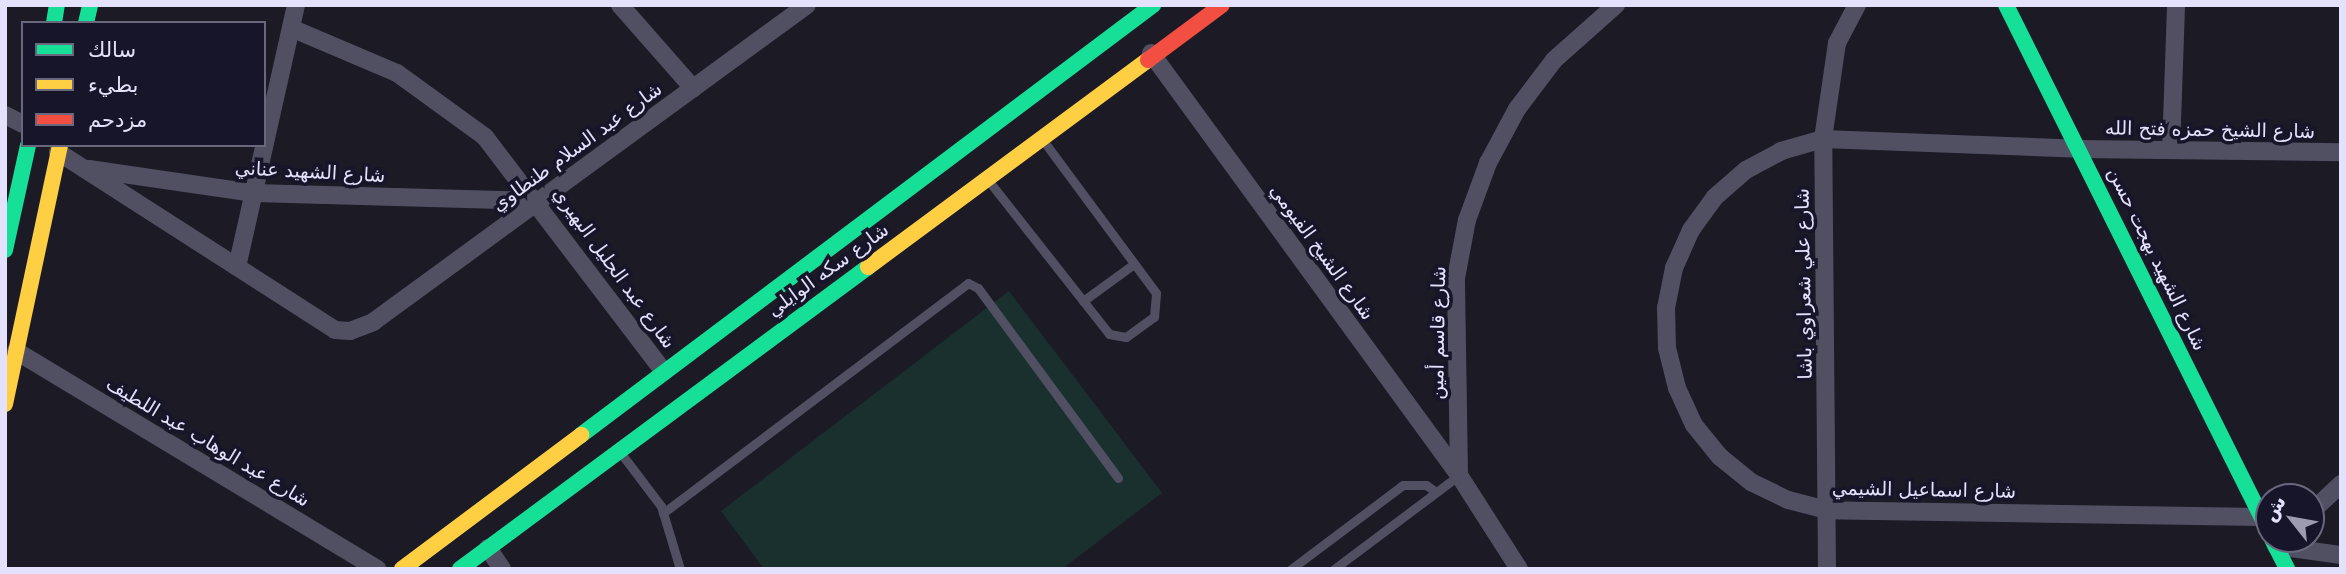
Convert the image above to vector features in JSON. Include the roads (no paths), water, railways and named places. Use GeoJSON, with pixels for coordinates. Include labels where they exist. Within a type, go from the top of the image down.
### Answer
{"type":"FeatureCollection","features":[{"type":"Feature","properties":{"kind":"main road","name":"شارع سكه الوايلي"},"geometry":{"type":"LineString","coordinates":[[402,569],[1153,5]]}},
{"type":"Feature","properties":{"kind":"main road"},"geometry":{"type":"LineString","coordinates":[[1190,24],[1204,5]]}},
{"type":"Feature","properties":{"kind":"main road","name":"شارع سكه الوايلي"},"geometry":{"type":"LineString","coordinates":[[460,569],[987,179],[1190,24],[1222,5]]}},
{"type":"Feature","properties":{"kind":"main road","name":"شارع الشهيد بهجت حسن"},"geometry":{"type":"LineString","coordinates":[[2006,5],[2255,501]]}},
{"type":"Feature","properties":{"kind":"main road"},"geometry":{"type":"LineString","coordinates":[[5,250],[28,147]]}},
{"type":"Feature","properties":{"kind":"main road"},"geometry":{"type":"LineString","coordinates":[[5,404],[59,149]]}},
{"type":"Feature","properties":{"kind":"street"},"geometry":{"type":"LineString","coordinates":[[266,139],[296,5]]}},
{"type":"Feature","properties":{"kind":"street"},"geometry":{"type":"LineString","coordinates":[[620,5],[693,88]]}},
{"type":"Feature","properties":{"kind":"street","name":"شارع عبد السلام طنطاوي"},"geometry":{"type":"LineString","coordinates":[[373,322],[807,5]]}},
{"type":"Feature","properties":{"kind":"street","name":"شارع قاسم أمين"},"geometry":{"type":"LineString","coordinates":[[1459,475],[1456,278],[1467,220],[1488,163],[1517,109],[1553,60],[1616,5]]}},
{"type":"Feature","properties":{"kind":"street","name":"شارع علي شعراوي باشا"},"geometry":{"type":"LineString","coordinates":[[1826,569],[1823,139],[1837,43],[1857,5]]}},
{"type":"Feature","properties":{"kind":"street"},"geometry":{"type":"LineString","coordinates":[[2171,150],[2176,5]]}},
{"type":"Feature","properties":{"kind":"street","name":"شارع عبد الجليل البهيري"},"geometry":{"type":"LineString","coordinates":[[291,28],[397,73],[444,102],[485,137],[539,201],[664,372]]}},
{"type":"Feature","properties":{"kind":"street","name":"شارع الشيخ الفيومي"},"geometry":{"type":"LineString","coordinates":[[1151,53],[1459,475]]}},
{"type":"Feature","properties":{"kind":"street"},"geometry":{"type":"LineString","coordinates":[[5,115],[21,123]]}},
{"type":"Feature","properties":{"kind":"street","name":"شارع اسماعيل الشيمي"},"geometry":{"type":"LineString","coordinates":[[2078,149],[1823,139],[1781,150],[1746,170],[1715,197],[1691,230],[1674,268],[1666,308],[1667,348],[1676,388],[1703,436],[1751,482],[1788,500],[1827,510],[2255,534]]}},
{"type":"Feature","properties":{"kind":"street"},"geometry":{"type":"LineString","coordinates":[[237,267],[264,147]]}},
{"type":"Feature","properties":{"kind":"street","name":"شارع الشهيد عناني"},"geometry":{"type":"LineString","coordinates":[[59,149],[81,168],[335,330],[350,331],[373,322]]}},
{"type":"Feature","properties":{"kind":"street","name":"شارع الشيخ حمزه فتح الله"},"geometry":{"type":"LineString","coordinates":[[2078,149],[2341,152]]}},
{"type":"Feature","properties":{"kind":"street","name":"شارع الشهيد عناني"},"geometry":{"type":"LineString","coordinates":[[81,168],[254,193],[539,201]]}},
{"type":"Feature","properties":{"kind":"street","name":"شارع عبد الوهاب عبد اللطيف"},"geometry":{"type":"LineString","coordinates":[[16,351],[377,569]]}},
{"type":"Feature","properties":{"kind":"street"},"geometry":{"type":"LineString","coordinates":[[1459,475],[1519,569]]}},
{"type":"Feature","properties":{"kind":"street"},"geometry":{"type":"LineString","coordinates":[[2325,499],[2341,484]]}},
{"type":"Feature","properties":{"kind":"street"},"geometry":{"type":"LineString","coordinates":[[488,548],[502,569]]}},
{"type":"Feature","properties":{"kind":"lane"},"geometry":{"type":"LineString","coordinates":[[987,179],[1109,334],[1116,338],[1133,332],[1154,317],[1159,301],[1041,138]]}},
{"type":"Feature","properties":{"kind":"lane"},"geometry":{"type":"LineString","coordinates":[[1083,301],[1134,264]]}},
{"type":"Feature","properties":{"kind":"lane"},"geometry":{"type":"LineString","coordinates":[[663,513],[968,283],[978,288],[1118,478]]}},
{"type":"Feature","properties":{"kind":"lane"},"geometry":{"type":"LineString","coordinates":[[619,451],[663,513],[680,569]]}},
{"type":"Feature","properties":{"kind":"lane"},"geometry":{"type":"LineString","coordinates":[[1334,569],[1459,475]]}},
{"type":"Feature","properties":{"kind":"lane"},"geometry":{"type":"LineString","coordinates":[[1291,569],[1403,485],[1426,485],[1436,492]]}}]}
